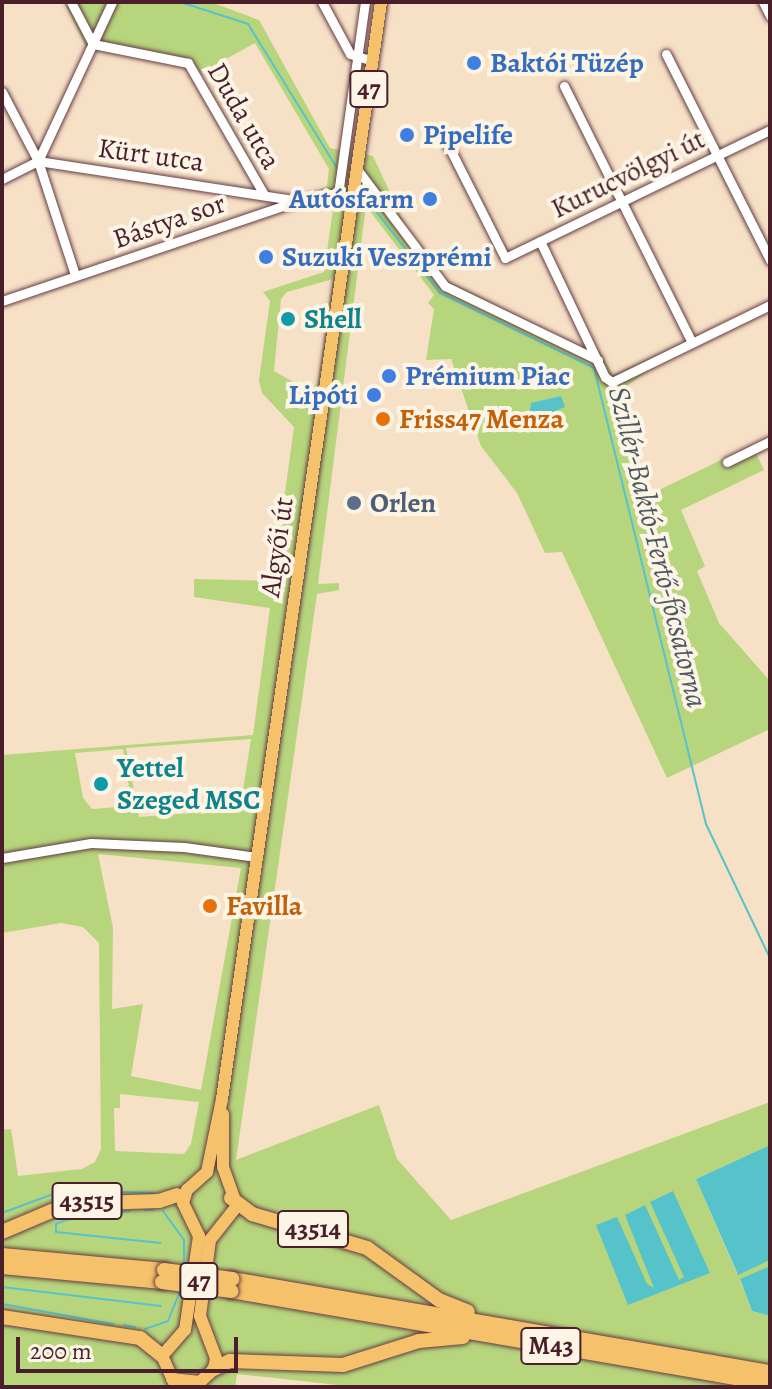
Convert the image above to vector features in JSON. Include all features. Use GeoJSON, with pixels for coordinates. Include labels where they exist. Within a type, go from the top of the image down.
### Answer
{"type":"FeatureCollection","features":[{"type":"Feature","properties":{"kind":"highway","name":"43515"},"geometry":{"type":"LineString","coordinates":[[2,1232],[68,1204],[159,1201],[177,1195]]}},
{"type":"Feature","properties":{"kind":"highway","name":"43514"},"geometry":{"type":"LineString","coordinates":[[234,1202],[356,1243],[439,1300],[533,1330]]}},
{"type":"Feature","properties":{"kind":"highway","name":"M43"},"geometry":{"type":"LineString","coordinates":[[2,1255],[232,1285],[533,1330],[770,1372]]}},
{"type":"Feature","properties":{"kind":"highway","name":"M43"},"geometry":{"type":"LineString","coordinates":[[2,1267],[163,1276]]}},
{"type":"Feature","properties":{"kind":"highway","name":"M43"},"geometry":{"type":"LineString","coordinates":[[232,1285],[770,1384]]}},
{"type":"Feature","properties":{"kind":"highway"},"geometry":{"type":"LineString","coordinates":[[2,1317],[140,1338],[159,1352]]}},
{"type":"Feature","properties":{"kind":"highway"},"geometry":{"type":"LineString","coordinates":[[214,1369],[230,1361],[332,1367],[437,1338],[513,1339]]}},
{"type":"Feature","properties":{"kind":"main road","name":"Algyői út"},"geometry":{"type":"LineString","coordinates":[[222,1099],[381,2]]}},
{"type":"Feature","properties":{"kind":"main road","name":"47"},"geometry":{"type":"LineString","coordinates":[[222,1099],[222,1173],[234,1202]]}},
{"type":"Feature","properties":{"kind":"main road","name":"47"},"geometry":{"type":"LineString","coordinates":[[159,1352],[187,1324],[199,1236],[183,1203],[187,1190],[202,1175],[222,1099]]}},
{"type":"Feature","properties":{"kind":"main road"},"geometry":{"type":"LineString","coordinates":[[177,1195],[202,1175],[222,1173]]}},
{"type":"Feature","properties":{"kind":"main road","name":"47"},"geometry":{"type":"LineString","coordinates":[[159,1352],[182,1324],[191,1262],[193,1235],[181,1218],[177,1195]]}},
{"type":"Feature","properties":{"kind":"main road","name":"47"},"geometry":{"type":"LineString","coordinates":[[214,1369],[214,1347],[200,1325],[207,1262],[212,1235],[234,1202]]}},
{"type":"Feature","properties":{"kind":"main road","name":"47"},"geometry":{"type":"LineString","coordinates":[[181,1385],[205,1370],[209,1358],[194,1321],[207,1231],[225,1216],[234,1202]]}},
{"type":"Feature","properties":{"kind":"main road"},"geometry":{"type":"LineString","coordinates":[[159,1352],[156,1367],[181,1385],[214,1369]]}},
{"type":"Feature","properties":{"kind":"street"},"geometry":{"type":"LineString","coordinates":[[71,2],[93,44]]}},
{"type":"Feature","properties":{"kind":"street"},"geometry":{"type":"LineString","coordinates":[[2,179],[38,161],[112,2]]}},
{"type":"Feature","properties":{"kind":"street"},"geometry":{"type":"LineString","coordinates":[[322,2],[345,44],[357,58],[373,61]]}},
{"type":"Feature","properties":{"kind":"street"},"geometry":{"type":"LineString","coordinates":[[338,194],[365,2]]}},
{"type":"Feature","properties":{"kind":"street"},"geometry":{"type":"LineString","coordinates":[[763,2],[770,16]]}},
{"type":"Feature","properties":{"kind":"street"},"geometry":{"type":"LineString","coordinates":[[345,44],[359,40]]}},
{"type":"Feature","properties":{"kind":"street","name":"Duda utca"},"geometry":{"type":"LineString","coordinates":[[93,44],[188,63],[272,209]]}},
{"type":"Feature","properties":{"kind":"street"},"geometry":{"type":"LineString","coordinates":[[666,54],[770,260]]}},
{"type":"Feature","properties":{"kind":"street"},"geometry":{"type":"LineString","coordinates":[[564,86],[692,343]]}},
{"type":"Feature","properties":{"kind":"street"},"geometry":{"type":"LineString","coordinates":[[2,92],[38,161],[75,275]]}},
{"type":"Feature","properties":{"kind":"street","name":"Kurucvölgyi út"},"geometry":{"type":"LineString","coordinates":[[446,141],[505,258],[770,130]]}},
{"type":"Feature","properties":{"kind":"street","name":"Kürt utca"},"geometry":{"type":"LineString","coordinates":[[38,161],[265,193],[298,201]]}},
{"type":"Feature","properties":{"kind":"street"},"geometry":{"type":"LineString","coordinates":[[356,173],[445,286],[598,360]]}},
{"type":"Feature","properties":{"kind":"street","name":"Bástya sor"},"geometry":{"type":"LineString","coordinates":[[2,301],[298,201],[338,194],[353,197]]}},
{"type":"Feature","properties":{"kind":"street"},"geometry":{"type":"LineString","coordinates":[[540,241],[605,377],[620,381],[770,305]]}},
{"type":"Feature","properties":{"kind":"street"},"geometry":{"type":"LineString","coordinates":[[727,462],[770,441]]}},
{"type":"Feature","properties":{"kind":"street"},"geometry":{"type":"LineString","coordinates":[[2,858],[91,843],[170,846],[256,857]]}},
{"type":"Feature","properties":{"kind":"green space"},"geometry":{"type":"Polygon","coordinates":[[[64,2],[211,2],[259,20],[330,148],[373,156],[405,225],[442,278],[594,354],[600,351],[613,375],[697,336],[620,391],[637,459],[653,493],[752,445],[764,470],[681,510],[705,566],[697,571],[719,623],[770,681],[770,729],[667,778],[562,552],[545,553],[517,493],[481,446],[451,359],[426,360],[434,309],[428,303],[434,295],[366,206],[318,584],[339,583],[339,590],[317,594],[236,1160],[379,1105],[397,1159],[451,1220],[770,1102],[770,1145],[696,1179],[737,1274],[770,1260],[770,1266],[740,1280],[752,1311],[770,1316],[770,1387],[355,1387],[237,1374],[235,1387],[2,1387],[2,1130],[11,1129],[18,1176],[82,1169],[95,1162],[101,1149],[99,943],[83,927],[61,923],[2,933],[2,755],[253,735],[270,608],[194,597],[194,579],[273,581],[294,427],[262,393],[259,380],[270,301],[263,292],[324,272],[334,203],[315,192],[327,186],[329,169],[255,43],[193,77],[184,62],[87,49],[64,2]],[[333,279],[287,292],[281,299],[274,371],[316,395],[333,279]],[[251,739],[126,748],[139,817],[232,810],[234,798],[242,796],[251,739]],[[123,749],[75,753],[83,798],[92,809],[132,806],[123,749]],[[98,854],[113,928],[112,1009],[143,1004],[131,1076],[201,1090],[241,868],[98,854]],[[120,1094],[120,1108],[114,1108],[115,1151],[184,1154],[191,1144],[199,1102],[120,1094]]]}},
{"type":"Feature","properties":{"kind":"water"},"geometry":{"type":"Polygon","coordinates":[[[561,396],[565,407],[533,420],[529,415],[531,403],[561,396]]]}},
{"type":"Feature","properties":{"kind":"water"},"geometry":{"type":"Polygon","coordinates":[[[770,1145],[770,1260],[738,1275],[696,1179],[770,1145]]]}},
{"type":"Feature","properties":{"kind":"water"},"geometry":{"type":"Polygon","coordinates":[[[673,1191],[710,1273],[628,1305],[596,1225],[617,1217],[647,1284],[654,1288],[625,1215],[645,1205],[679,1280],[684,1277],[650,1202],[673,1191]]]}},
{"type":"Feature","properties":{"kind":"water"},"geometry":{"type":"Polygon","coordinates":[[[770,1266],[770,1316],[752,1311],[740,1279],[770,1266]]]}},
{"type":"Feature","properties":{"kind":"waterway","name":"Szillér-Baktó-Fertő-főcsatorna"},"geometry":{"type":"LineString","coordinates":[[180,2],[248,24],[338,170]]}},
{"type":"Feature","properties":{"kind":"waterway","name":"Szillér-Baktó-Fertő-főcsatorna"},"geometry":{"type":"LineString","coordinates":[[360,191],[440,293],[594,368],[706,824],[770,958]]}},
{"type":"Feature","properties":{"kind":"waterway"},"geometry":{"type":"LineString","coordinates":[[2,1213],[64,1190],[154,1193]]}},
{"type":"Feature","properties":{"kind":"waterway"},"geometry":{"type":"LineString","coordinates":[[144,1210],[153,1210]]}},
{"type":"Feature","properties":{"kind":"waterway"},"geometry":{"type":"LineString","coordinates":[[130,1211],[66,1220],[56,1224],[56,1232],[160,1243]]}},
{"type":"Feature","properties":{"kind":"waterway"},"geometry":{"type":"LineString","coordinates":[[163,1211],[184,1240],[184,1265]]}},
{"type":"Feature","properties":{"kind":"waterway"},"geometry":{"type":"LineString","coordinates":[[2,1287],[161,1306]]}},
{"type":"Feature","properties":{"kind":"waterway"},"geometry":{"type":"LineString","coordinates":[[145,1329],[168,1321],[180,1291]]}},
{"type":"Feature","properties":{"kind":"waterway"},"geometry":{"type":"LineString","coordinates":[[2,1304],[113,1324]]}},
{"type":"Feature","properties":{"kind":"waterway"},"geometry":{"type":"LineString","coordinates":[[124,1325],[135,1327]]}},
{"type":"Feature","properties":{"kind":"place","name":"Baktói Tüzép"},"geometry":{"type":"Point","coordinates":[474,63]}},
{"type":"Feature","properties":{"kind":"place","name":"Pipelife"},"geometry":{"type":"Point","coordinates":[407,135]}},
{"type":"Feature","properties":{"kind":"place","name":"Autósfarm"},"geometry":{"type":"Point","coordinates":[430,199]}},
{"type":"Feature","properties":{"kind":"place","name":"Suzuki Veszprémi"},"geometry":{"type":"Point","coordinates":[266,257]}},
{"type":"Feature","properties":{"kind":"place","name":"Shell"},"geometry":{"type":"Point","coordinates":[288,319]}},
{"type":"Feature","properties":{"kind":"place","name":"Prémium Piac"},"geometry":{"type":"Point","coordinates":[389,376]}},
{"type":"Feature","properties":{"kind":"place","name":"Lipóti"},"geometry":{"type":"Point","coordinates":[374,395]}},
{"type":"Feature","properties":{"kind":"place","name":"Friss47 Menza"},"geometry":{"type":"Point","coordinates":[383,419]}},
{"type":"Feature","properties":{"kind":"place","name":"Orlen"},"geometry":{"type":"Point","coordinates":[354,503]}},
{"type":"Feature","properties":{"kind":"place","name":"Yettel Szeged MSC"},"geometry":{"type":"Point","coordinates":[101,784]}},
{"type":"Feature","properties":{"kind":"place","name":"Favilla"},"geometry":{"type":"Point","coordinates":[210,906]}}]}
